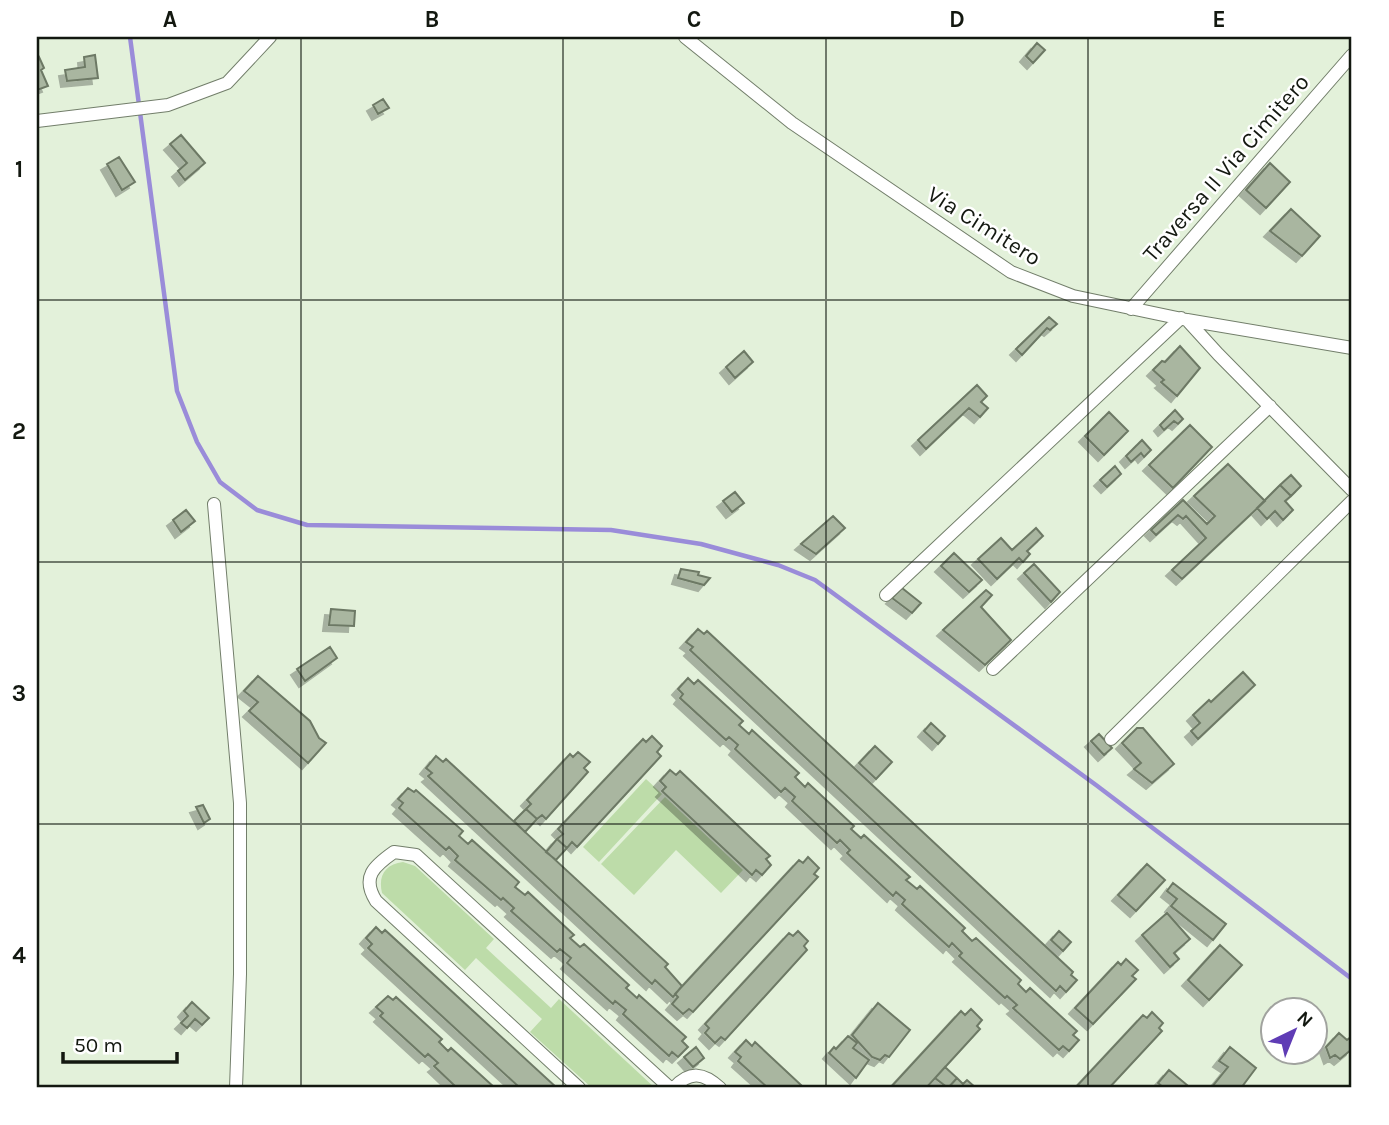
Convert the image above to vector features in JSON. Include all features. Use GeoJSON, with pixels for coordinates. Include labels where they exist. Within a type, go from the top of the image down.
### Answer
{"type":"FeatureCollection","features":[{"type":"Feature","properties":{"kind":"street"},"geometry":{"type":"LineString","coordinates":[[37,121],[168,105],[227,83],[270,37]]}},
{"type":"Feature","properties":{"kind":"street","name":"Via Cimitero"},"geometry":{"type":"LineString","coordinates":[[685,37],[793,123],[1012,272],[1073,296],[1131,309],[1352,348]]}},
{"type":"Feature","properties":{"kind":"street","name":"Traversa II Via Cimitero"},"geometry":{"type":"LineString","coordinates":[[1131,309],[1352,55]]}},
{"type":"Feature","properties":{"kind":"street"},"geometry":{"type":"LineString","coordinates":[[886,595],[1184,319],[1352,490]]}},
{"type":"Feature","properties":{"kind":"street"},"geometry":{"type":"LineString","coordinates":[[993,669],[1270,406]]}},
{"type":"Feature","properties":{"kind":"street"},"geometry":{"type":"LineString","coordinates":[[1111,738],[1352,501]]}},
{"type":"Feature","properties":{"kind":"street"},"geometry":{"type":"LineString","coordinates":[[214,504],[240,803],[240,974],[236,1088]]}},
{"type":"Feature","properties":{"kind":"street"},"geometry":{"type":"LineString","coordinates":[[579,1088],[376,901],[369,890],[369,878],[378,863],[394,852],[416,855],[672,1088],[682,1079],[699,1075],[710,1079],[720,1088]]}},
{"type":"Feature","properties":{"kind":"green space"},"geometry":{"type":"Polygon","coordinates":[[[646,779],[662,794],[599,862],[583,847],[646,779]]]}},
{"type":"Feature","properties":{"kind":"green space"},"geometry":{"type":"Polygon","coordinates":[[[665,797],[743,870],[721,893],[676,850],[634,895],[601,864],[665,797]]]}},
{"type":"Feature","properties":{"kind":"green space"},"geometry":{"type":"Polygon","coordinates":[[[403,862],[415,866],[494,939],[486,948],[551,1008],[559,999],[655,1088],[592,1088],[530,1032],[542,1019],[476,958],[465,970],[382,893],[381,881],[384,872],[392,865],[403,862]]]}},
{"type":"Feature","properties":{"kind":"building"},"geometry":{"type":"Polygon","coordinates":[[[1037,43],[1045,50],[1033,63],[1026,56],[1037,43]]]}},
{"type":"Feature","properties":{"kind":"building"},"geometry":{"type":"Polygon","coordinates":[[[95,55],[98,78],[67,81],[65,70],[85,67],[84,57],[95,55]]]}},
{"type":"Feature","properties":{"kind":"building"},"geometry":{"type":"Polygon","coordinates":[[[39,57],[48,86],[37,90],[37,59],[39,57]]]}},
{"type":"Feature","properties":{"kind":"building"},"geometry":{"type":"Polygon","coordinates":[[[383,99],[389,108],[378,114],[373,105],[383,99]]]}},
{"type":"Feature","properties":{"kind":"building"},"geometry":{"type":"Polygon","coordinates":[[[181,135],[205,163],[185,180],[178,171],[187,163],[170,144],[181,135]]]}},
{"type":"Feature","properties":{"kind":"building"},"geometry":{"type":"Polygon","coordinates":[[[119,157],[135,182],[122,190],[107,164],[119,157]]]}},
{"type":"Feature","properties":{"kind":"building"},"geometry":{"type":"Polygon","coordinates":[[[1270,163],[1290,182],[1266,208],[1246,190],[1270,163]]]}},
{"type":"Feature","properties":{"kind":"building"},"geometry":{"type":"Polygon","coordinates":[[[1291,209],[1320,236],[1302,256],[1270,231],[1291,209]]]}},
{"type":"Feature","properties":{"kind":"building"},"geometry":{"type":"Polygon","coordinates":[[[1049,317],[1057,324],[1050,330],[1047,328],[1022,355],[1016,349],[1049,317]]]}},
{"type":"Feature","properties":{"kind":"building"},"geometry":{"type":"Polygon","coordinates":[[[1180,346],[1200,368],[1177,396],[1161,382],[1164,380],[1153,370],[1180,346]]]}},
{"type":"Feature","properties":{"kind":"building"},"geometry":{"type":"Polygon","coordinates":[[[744,351],[753,362],[735,378],[726,367],[744,351]]]}},
{"type":"Feature","properties":{"kind":"building"},"geometry":{"type":"Polygon","coordinates":[[[977,385],[987,396],[981,402],[988,408],[980,417],[969,408],[926,449],[918,440],[977,385]]]}},
{"type":"Feature","properties":{"kind":"building"},"geometry":{"type":"Polygon","coordinates":[[[1175,410],[1183,419],[1178,424],[1174,421],[1164,430],[1160,425],[1175,410]]]}},
{"type":"Feature","properties":{"kind":"building"},"geometry":{"type":"Polygon","coordinates":[[[1109,412],[1128,431],[1104,455],[1085,436],[1109,412]]]}},
{"type":"Feature","properties":{"kind":"building"},"geometry":{"type":"Polygon","coordinates":[[[1190,425],[1212,447],[1173,488],[1149,465],[1190,425]]]}},
{"type":"Feature","properties":{"kind":"building"},"geometry":{"type":"Polygon","coordinates":[[[1142,440],[1151,450],[1144,457],[1141,453],[1131,462],[1126,456],[1142,440]]]}},
{"type":"Feature","properties":{"kind":"building"},"geometry":{"type":"Polygon","coordinates":[[[1228,464],[1265,501],[1182,579],[1172,570],[1206,538],[1186,516],[1183,519],[1178,515],[1156,535],[1151,530],[1183,500],[1207,524],[1215,516],[1194,496],[1228,464]]]}},
{"type":"Feature","properties":{"kind":"building"},"geometry":{"type":"Polygon","coordinates":[[[1115,466],[1121,474],[1107,487],[1100,480],[1115,466]]]}},
{"type":"Feature","properties":{"kind":"building"},"geometry":{"type":"Polygon","coordinates":[[[1291,475],[1301,486],[1291,496],[1280,485],[1291,475]]]}},
{"type":"Feature","properties":{"kind":"building"},"geometry":{"type":"Polygon","coordinates":[[[1280,485],[1291,496],[1285,501],[1293,510],[1283,520],[1275,511],[1267,519],[1257,508],[1280,485]]]}},
{"type":"Feature","properties":{"kind":"building"},"geometry":{"type":"Polygon","coordinates":[[[735,492],[744,503],[732,512],[723,501],[735,492]]]}},
{"type":"Feature","properties":{"kind":"building"},"geometry":{"type":"Polygon","coordinates":[[[186,510],[195,521],[181,532],[173,520],[186,510]]]}},
{"type":"Feature","properties":{"kind":"building"},"geometry":{"type":"Polygon","coordinates":[[[833,516],[845,528],[816,554],[801,544],[833,516]]]}},
{"type":"Feature","properties":{"kind":"building"},"geometry":{"type":"Polygon","coordinates":[[[1036,528],[1043,536],[1027,551],[1030,554],[1023,562],[1019,558],[997,579],[978,559],[1001,538],[1012,550],[1036,528]]]}},
{"type":"Feature","properties":{"kind":"building"},"geometry":{"type":"Polygon","coordinates":[[[954,553],[982,580],[969,592],[941,566],[954,553]]]}},
{"type":"Feature","properties":{"kind":"building"},"geometry":{"type":"Polygon","coordinates":[[[1034,564],[1060,592],[1051,602],[1024,573],[1034,564]]]}},
{"type":"Feature","properties":{"kind":"building"},"geometry":{"type":"Polygon","coordinates":[[[681,569],[699,572],[698,575],[710,578],[704,585],[678,578],[681,569]]]}},
{"type":"Feature","properties":{"kind":"building"},"geometry":{"type":"Polygon","coordinates":[[[902,588],[921,603],[912,613],[892,598],[902,588]]]}},
{"type":"Feature","properties":{"kind":"building"},"geometry":{"type":"Polygon","coordinates":[[[986,590],[992,595],[981,607],[1011,640],[985,665],[943,630],[986,590]]]}},
{"type":"Feature","properties":{"kind":"building"},"geometry":{"type":"Polygon","coordinates":[[[331,609],[355,611],[354,626],[329,625],[331,609]]]}},
{"type":"Feature","properties":{"kind":"building"},"geometry":{"type":"Polygon","coordinates":[[[698,629],[704,634],[707,631],[1073,972],[1071,975],[1077,980],[1066,992],[1060,986],[1056,991],[690,650],[693,647],[686,642],[698,629]]]}},
{"type":"Feature","properties":{"kind":"building"},"geometry":{"type":"Polygon","coordinates":[[[330,647],[337,658],[305,681],[297,669],[330,647]]]}},
{"type":"Feature","properties":{"kind":"building"},"geometry":{"type":"Polygon","coordinates":[[[1243,672],[1255,685],[1198,739],[1191,731],[1200,723],[1193,715],[1243,672]]]}},
{"type":"Feature","properties":{"kind":"building"},"geometry":{"type":"Polygon","coordinates":[[[258,676],[310,721],[319,738],[326,743],[308,763],[249,711],[258,702],[244,691],[258,676]]]}},
{"type":"Feature","properties":{"kind":"building"},"geometry":{"type":"Polygon","coordinates":[[[688,678],[694,684],[698,680],[743,721],[739,725],[749,734],[752,730],[799,773],[795,777],[805,787],[808,783],[854,826],[851,829],[861,838],[864,835],[910,877],[906,880],[917,889],[920,886],[965,928],[962,931],[972,941],[976,938],[1021,980],[1018,984],[1026,992],[1030,988],[1077,1031],[1073,1035],[1079,1040],[1069,1051],[1063,1046],[1059,1050],[1013,1008],[1017,1005],[1007,996],[1005,998],[959,956],[962,953],[952,943],[949,947],[902,904],[905,900],[896,892],[893,896],[847,853],[850,850],[840,840],[837,843],[792,801],[795,797],[785,788],[781,792],[735,749],[738,745],[729,737],[726,740],[680,698],[683,694],[678,689],[688,678]]]}},
{"type":"Feature","properties":{"kind":"building"},"geometry":{"type":"Polygon","coordinates":[[[931,723],[945,736],[938,744],[924,731],[931,723]]]}},
{"type":"Feature","properties":{"kind":"building"},"geometry":{"type":"Polygon","coordinates":[[[1137,728],[1143,728],[1174,764],[1152,783],[1134,769],[1141,763],[1122,743],[1137,728]]]}},
{"type":"Feature","properties":{"kind":"building"},"geometry":{"type":"Polygon","coordinates":[[[1099,734],[1112,748],[1104,755],[1091,741],[1099,734]]]}},
{"type":"Feature","properties":{"kind":"building"},"geometry":{"type":"Polygon","coordinates":[[[652,736],[662,746],[657,752],[661,756],[577,847],[572,842],[567,848],[557,839],[563,834],[558,829],[643,739],[646,742],[652,736]]]}},
{"type":"Feature","properties":{"kind":"building"},"geometry":{"type":"Polygon","coordinates":[[[875,746],[892,762],[876,779],[859,763],[875,746]]]}},
{"type":"Feature","properties":{"kind":"building"},"geometry":{"type":"Polygon","coordinates":[[[578,752],[590,762],[584,768],[588,772],[546,819],[542,815],[537,819],[526,809],[531,804],[527,800],[570,754],[573,757],[578,752]]]}},
{"type":"Feature","properties":{"kind":"building"},"geometry":{"type":"Polygon","coordinates":[[[436,756],[443,762],[446,759],[668,964],[665,967],[682,986],[673,997],[655,980],[652,984],[428,776],[432,773],[426,768],[436,756]]]}},
{"type":"Feature","properties":{"kind":"building"},"geometry":{"type":"Polygon","coordinates":[[[670,770],[676,775],[680,771],[770,856],[766,859],[771,865],[762,875],[756,870],[752,875],[662,791],[666,787],[660,781],[670,770]]]}},
{"type":"Feature","properties":{"kind":"building"},"geometry":{"type":"Polygon","coordinates":[[[408,788],[414,792],[416,790],[463,831],[459,836],[468,844],[472,840],[519,882],[515,887],[525,895],[528,892],[574,935],[570,938],[580,947],[584,944],[629,985],[626,988],[637,998],[639,995],[686,1037],[682,1041],[688,1047],[678,1057],[672,1052],[669,1056],[623,1014],[626,1010],[615,1001],[613,1004],[567,963],[571,958],[560,949],[557,952],[511,911],[514,908],[503,898],[501,900],[455,860],[458,856],[449,847],[446,850],[399,808],[403,803],[398,799],[408,788]]]}},
{"type":"Feature","properties":{"kind":"building"},"geometry":{"type":"Polygon","coordinates":[[[203,805],[210,819],[204,823],[196,807],[203,805]]]}},
{"type":"Feature","properties":{"kind":"building"},"geometry":{"type":"Polygon","coordinates":[[[526,809],[537,819],[525,832],[514,821],[526,809]]]}},
{"type":"Feature","properties":{"kind":"building"},"geometry":{"type":"Polygon","coordinates":[[[557,839],[567,848],[556,860],[546,852],[557,839]]]}},
{"type":"Feature","properties":{"kind":"building"},"geometry":{"type":"Polygon","coordinates":[[[808,857],[819,868],[814,874],[818,877],[693,1012],[689,1009],[683,1014],[672,1004],[678,997],[675,994],[799,860],[803,863],[808,857]]]}},
{"type":"Feature","properties":{"kind":"building"},"geometry":{"type":"Polygon","coordinates":[[[1147,864],[1165,880],[1136,911],[1118,895],[1147,864]]]}},
{"type":"Feature","properties":{"kind":"building"},"geometry":{"type":"Polygon","coordinates":[[[1173,883],[1226,924],[1213,940],[1171,906],[1177,899],[1167,891],[1173,883]]]}},
{"type":"Feature","properties":{"kind":"building"},"geometry":{"type":"Polygon","coordinates":[[[1167,913],[1190,939],[1174,953],[1179,959],[1170,967],[1142,935],[1167,913]]]}},
{"type":"Feature","properties":{"kind":"building"},"geometry":{"type":"Polygon","coordinates":[[[376,927],[382,933],[385,930],[557,1088],[520,1088],[368,948],[372,944],[366,938],[376,927]]]}},
{"type":"Feature","properties":{"kind":"building"},"geometry":{"type":"Polygon","coordinates":[[[798,931],[808,941],[804,946],[807,950],[725,1040],[721,1037],[715,1043],[705,1033],[709,1028],[705,1024],[789,933],[793,936],[798,931]]]}},
{"type":"Feature","properties":{"kind":"building"},"geometry":{"type":"Polygon","coordinates":[[[1059,931],[1071,942],[1063,951],[1051,940],[1059,931]]]}},
{"type":"Feature","properties":{"kind":"building"},"geometry":{"type":"Polygon","coordinates":[[[1220,945],[1242,965],[1209,1000],[1188,980],[1220,945]]]}},
{"type":"Feature","properties":{"kind":"building"},"geometry":{"type":"Polygon","coordinates":[[[1126,959],[1138,970],[1132,976],[1136,979],[1093,1024],[1075,1008],[1118,962],[1121,965],[1126,959]]]}},
{"type":"Feature","properties":{"kind":"building"},"geometry":{"type":"Polygon","coordinates":[[[388,996],[393,1000],[396,997],[442,1039],[439,1042],[448,1051],[451,1048],[495,1088],[457,1088],[434,1066],[438,1063],[428,1054],[425,1057],[380,1016],[383,1013],[376,1007],[388,996]]]}},
{"type":"Feature","properties":{"kind":"building"},"geometry":{"type":"Polygon","coordinates":[[[192,1002],[209,1018],[202,1025],[195,1019],[187,1028],[181,1023],[188,1016],[184,1011],[192,1002]]]}},
{"type":"Feature","properties":{"kind":"building"},"geometry":{"type":"Polygon","coordinates":[[[878,1003],[910,1030],[889,1057],[885,1055],[880,1060],[872,1057],[852,1035],[878,1003]]]}},
{"type":"Feature","properties":{"kind":"building"},"geometry":{"type":"Polygon","coordinates":[[[971,1009],[982,1020],[977,1026],[980,1029],[926,1088],[890,1088],[961,1011],[965,1015],[971,1009]]]}},
{"type":"Feature","properties":{"kind":"building"},"geometry":{"type":"Polygon","coordinates":[[[1152,1012],[1163,1023],[1159,1028],[1162,1031],[1109,1088],[1075,1088],[1143,1015],[1147,1018],[1152,1012]]]}},
{"type":"Feature","properties":{"kind":"building"},"geometry":{"type":"Polygon","coordinates":[[[1339,1033],[1347,1040],[1352,1036],[1352,1049],[1340,1059],[1335,1055],[1330,1058],[1330,1043],[1339,1033]]]}},
{"type":"Feature","properties":{"kind":"building"},"geometry":{"type":"Polygon","coordinates":[[[848,1036],[857,1043],[853,1048],[869,1060],[856,1078],[829,1053],[848,1036]]]}},
{"type":"Feature","properties":{"kind":"building"},"geometry":{"type":"Polygon","coordinates":[[[746,1040],[752,1046],[755,1042],[801,1085],[798,1088],[768,1088],[738,1061],[741,1057],[735,1052],[746,1040]]]}},
{"type":"Feature","properties":{"kind":"building"},"geometry":{"type":"Polygon","coordinates":[[[696,1047],[704,1058],[693,1067],[684,1057],[696,1047]]]}},
{"type":"Feature","properties":{"kind":"building"},"geometry":{"type":"Polygon","coordinates":[[[1230,1047],[1256,1068],[1241,1088],[1211,1088],[1228,1067],[1219,1061],[1230,1047]]]}},
{"type":"Feature","properties":{"kind":"building"},"geometry":{"type":"Polygon","coordinates":[[[945,1067],[957,1078],[948,1088],[935,1078],[945,1067]]]}},
{"type":"Feature","properties":{"kind":"building"},"geometry":{"type":"Polygon","coordinates":[[[1169,1070],[1187,1085],[1184,1088],[1164,1088],[1158,1083],[1169,1070]]]}},
{"type":"Feature","properties":{"kind":"building"},"geometry":{"type":"Polygon","coordinates":[[[957,1078],[963,1084],[967,1080],[976,1088],[948,1088],[957,1078]]]}},
{"type":"Feature","properties":{"kind":"waterway"},"geometry":{"type":"LineString","coordinates":[[130,37],[177,391],[197,442],[220,482],[257,510],[307,525],[611,530],[701,544],[778,565],[815,580],[1096,785],[1352,979]]}}]}
